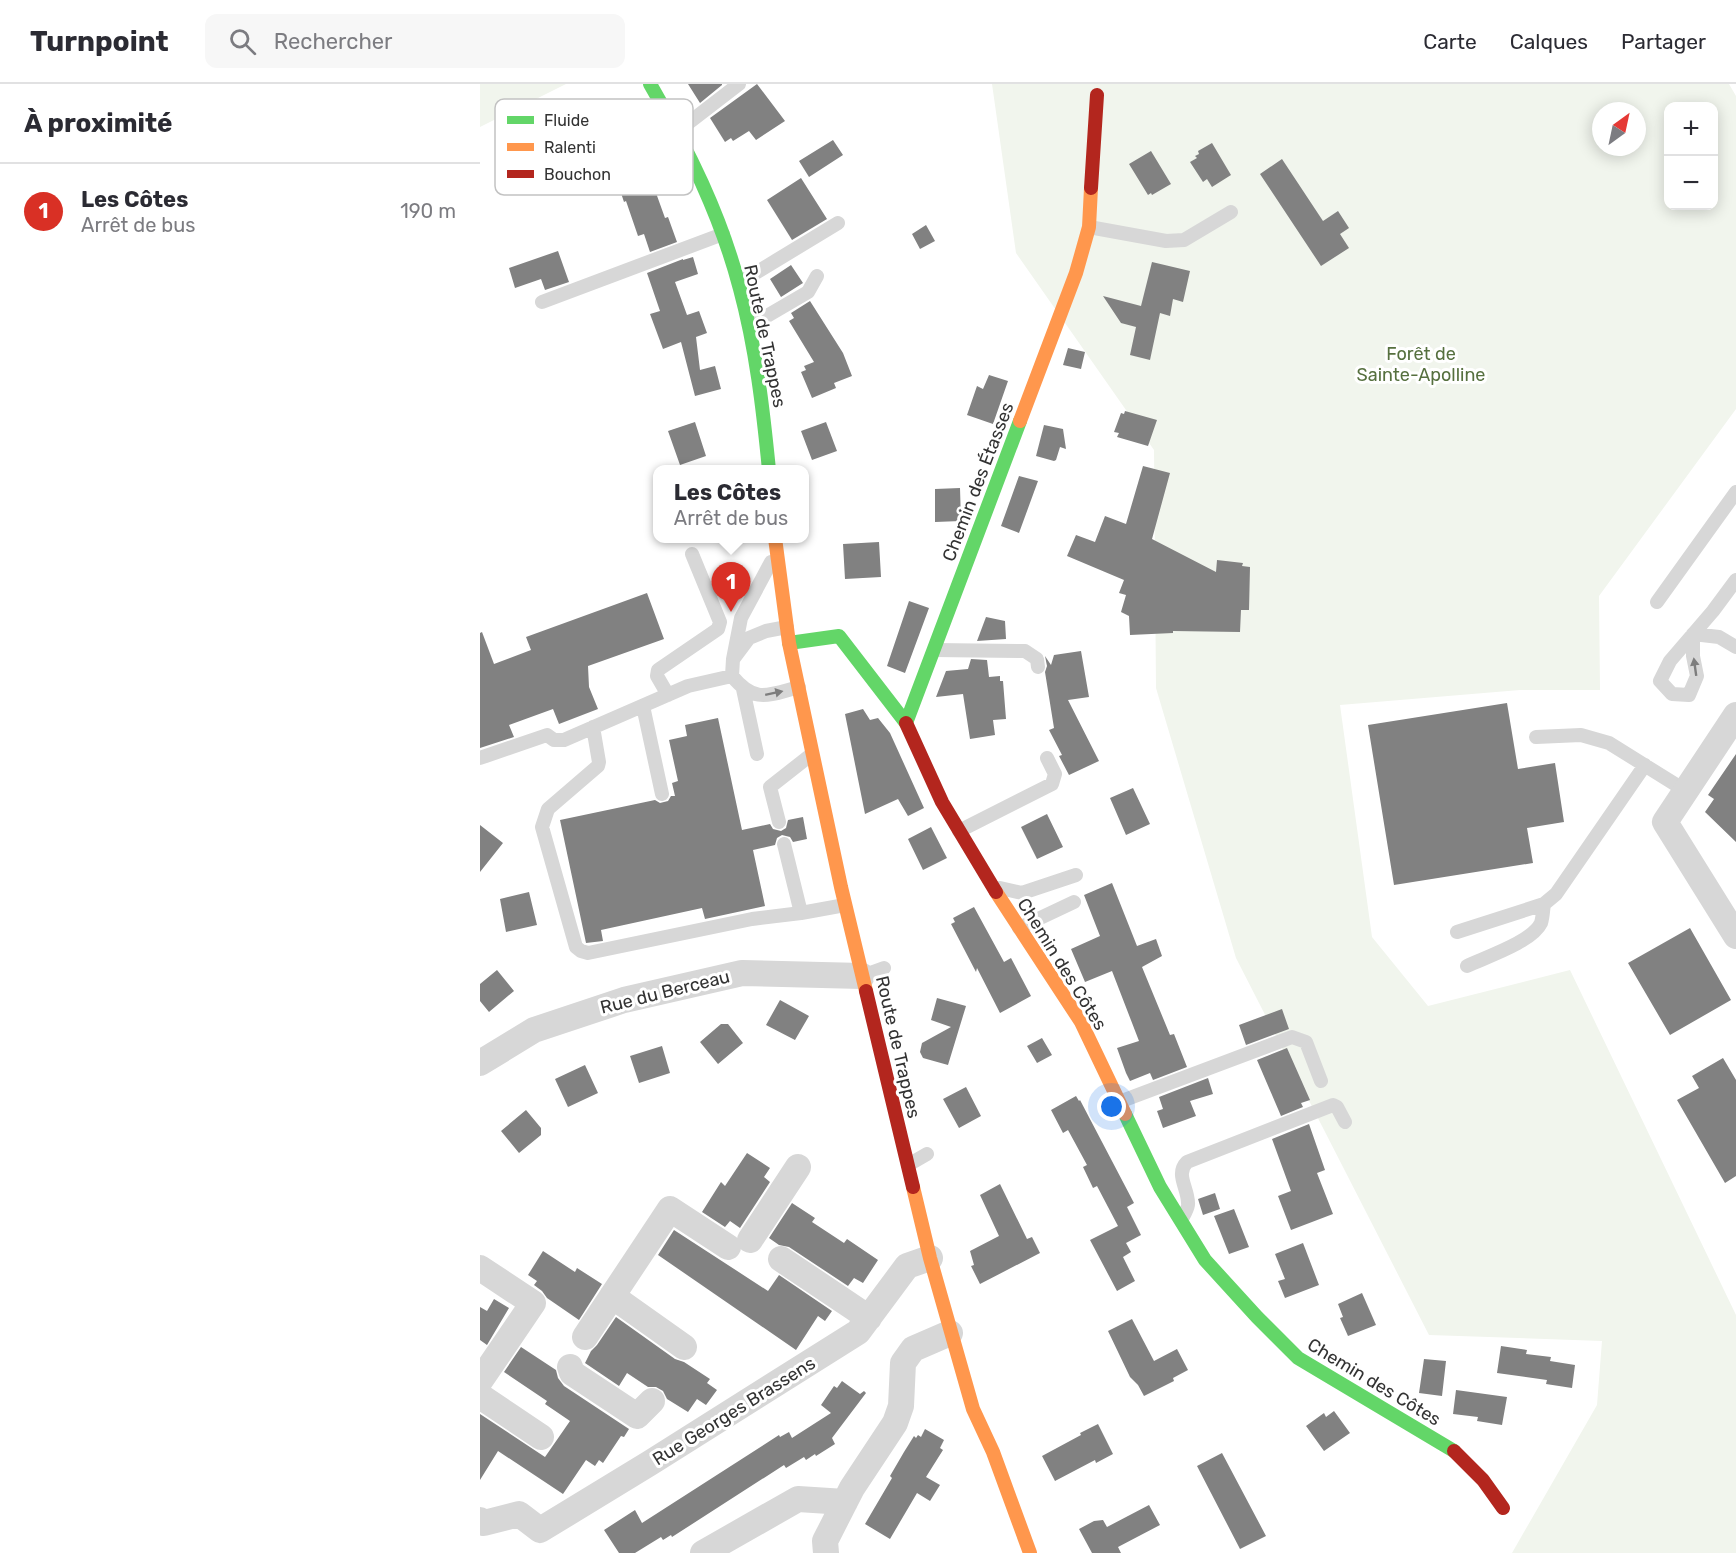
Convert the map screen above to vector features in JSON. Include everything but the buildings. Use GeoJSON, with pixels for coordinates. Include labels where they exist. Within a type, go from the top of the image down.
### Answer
{"type":"FeatureCollection","features":[{"type":"Feature","properties":{"kind":"street","name":"Route de Trappes"},"geometry":{"type":"LineString","coordinates":[[650,84],[659,99]]}},
{"type":"Feature","properties":{"kind":"street","name":"Chemin des Étasses"},"geometry":{"type":"LineString","coordinates":[[906,723],[1076,273],[1089,227],[1097,95]]}},
{"type":"Feature","properties":{"kind":"street","name":"Route de Trappes"},"geometry":{"type":"LineString","coordinates":[[693,163],[723,234],[738,284],[764,410],[769,465]]}},
{"type":"Feature","properties":{"kind":"street","name":"Route de Trappes"},"geometry":{"type":"LineString","coordinates":[[776,545],[789,643],[845,905],[873,972],[908,1165],[930,1258],[973,1409],[993,1452],[1030,1553]]}},
{"type":"Feature","properties":{"kind":"street"},"geometry":{"type":"LineString","coordinates":[[789,643],[839,636],[906,723]]}},
{"type":"Feature","properties":{"kind":"street"},"geometry":{"type":"LineString","coordinates":[[1733,924],[1665,822],[1736,715]]}},
{"type":"Feature","properties":{"kind":"street","name":"Chemin des Côtes"},"geometry":{"type":"LineString","coordinates":[[906,723],[942,802],[1019,928],[1081,1022],[1160,1187],[1205,1260],[1298,1358],[1454,1451],[1483,1480],[1503,1508]]}},
{"type":"Feature","properties":{"kind":"street","name":"Rue du Berceau"},"geometry":{"type":"LineString","coordinates":[[480,1063],[534,1030],[624,1000],[742,973],[873,972]]}},
{"type":"Feature","properties":{"kind":"street"},"geometry":{"type":"LineString","coordinates":[[585,1337],[670,1209],[739,1243],[798,1167]]}},
{"type":"Feature","properties":{"kind":"street","name":"Rue Georges Brassens"},"geometry":{"type":"LineString","coordinates":[[480,1520],[484,1522],[519,1514],[540,1530],[858,1332],[907,1266],[930,1258]]}},
{"type":"Feature","properties":{"kind":"street"},"geometry":{"type":"LineString","coordinates":[[781,1259],[869,1318]]}},
{"type":"Feature","properties":{"kind":"street"},"geometry":{"type":"LineString","coordinates":[[480,1268],[533,1303],[480,1381]]}},
{"type":"Feature","properties":{"kind":"street"},"geometry":{"type":"LineString","coordinates":[[612,1296],[684,1347]]}},
{"type":"Feature","properties":{"kind":"street"},"geometry":{"type":"LineString","coordinates":[[826,1553],[825,1540],[845,1502],[895,1423],[901,1406],[903,1363],[912,1349],[950,1333]]}},
{"type":"Feature","properties":{"kind":"street"},"geometry":{"type":"LineString","coordinates":[[570,1367],[572,1373],[638,1416],[652,1401]]}},
{"type":"Feature","properties":{"kind":"street"},"geometry":{"type":"LineString","coordinates":[[480,1396],[541,1437]]}},
{"type":"Feature","properties":{"kind":"street"},"geometry":{"type":"LineString","coordinates":[[703,1553],[798,1499],[845,1502]]}},
{"type":"Feature","properties":{"kind":"lane"},"geometry":{"type":"LineString","coordinates":[[693,119],[739,84]]}},
{"type":"Feature","properties":{"kind":"lane"},"geometry":{"type":"LineString","coordinates":[[1089,227],[1167,241],[1184,240],[1231,212]]}},
{"type":"Feature","properties":{"kind":"lane"},"geometry":{"type":"LineString","coordinates":[[738,284],[838,223]]}},
{"type":"Feature","properties":{"kind":"lane"},"geometry":{"type":"LineString","coordinates":[[542,302],[723,234]]}},
{"type":"Feature","properties":{"kind":"lane"},"geometry":{"type":"LineString","coordinates":[[748,327],[808,292],[818,276]]}},
{"type":"Feature","properties":{"kind":"lane"},"geometry":{"type":"LineString","coordinates":[[1657,602],[1736,492]]}},
{"type":"Feature","properties":{"kind":"lane"},"geometry":{"type":"LineString","coordinates":[[776,545],[741,618],[732,676],[743,689],[758,696],[799,687]]}},
{"type":"Feature","properties":{"kind":"lane"},"geometry":{"type":"LineString","coordinates":[[668,695],[657,676],[658,670],[718,629],[720,622],[692,554]]}},
{"type":"Feature","properties":{"kind":"lane"},"geometry":{"type":"LineString","coordinates":[[1736,580],[1693,634],[1719,637],[1736,647]]}},
{"type":"Feature","properties":{"kind":"lane"},"geometry":{"type":"LineString","coordinates":[[733,659],[749,638],[766,631],[787,627]]}},
{"type":"Feature","properties":{"kind":"lane"},"geometry":{"type":"LineString","coordinates":[[934,650],[1025,651],[1037,659],[1038,668]]}},
{"type":"Feature","properties":{"kind":"lane"},"geometry":{"type":"LineString","coordinates":[[480,758],[547,735],[554,740],[564,740],[688,686],[732,676]]}},
{"type":"Feature","properties":{"kind":"lane"},"geometry":{"type":"LineString","coordinates":[[743,689],[757,754]]}},
{"type":"Feature","properties":{"kind":"lane"},"geometry":{"type":"LineString","coordinates":[[643,706],[662,794]]}},
{"type":"Feature","properties":{"kind":"lane"},"geometry":{"type":"LineString","coordinates":[[592,728],[600,762],[598,766],[548,809],[542,827],[576,947],[581,951],[588,953],[752,920],[845,905]]}},
{"type":"Feature","properties":{"kind":"lane"},"geometry":{"type":"LineString","coordinates":[[1536,737],[1581,735],[1609,743],[1686,791]]}},
{"type":"Feature","properties":{"kind":"lane"},"geometry":{"type":"LineString","coordinates":[[779,822],[770,788],[814,753]]}},
{"type":"Feature","properties":{"kind":"lane"},"geometry":{"type":"LineString","coordinates":[[960,831],[1052,784],[1055,774],[1047,759]]}},
{"type":"Feature","properties":{"kind":"lane"},"geometry":{"type":"LineString","coordinates":[[1456,932],[1544,904],[1556,894],[1646,765]]}},
{"type":"Feature","properties":{"kind":"lane"},"geometry":{"type":"LineString","coordinates":[[784,844],[801,913]]}},
{"type":"Feature","properties":{"kind":"lane"},"geometry":{"type":"LineString","coordinates":[[992,885],[1022,893],[1076,875]]}},
{"type":"Feature","properties":{"kind":"lane"},"geometry":{"type":"LineString","coordinates":[[1019,928],[1074,903]]}},
{"type":"Feature","properties":{"kind":"lane"},"geometry":{"type":"LineString","coordinates":[[1467,966],[1533,933],[1541,923],[1544,904]]}},
{"type":"Feature","properties":{"kind":"lane"},"geometry":{"type":"LineString","coordinates":[[1119,1102],[1292,1037],[1306,1042],[1321,1081]]}},
{"type":"Feature","properties":{"kind":"lane"},"geometry":{"type":"LineString","coordinates":[[1181,1221],[1189,1205],[1181,1172],[1187,1162],[1334,1106],[1337,1107],[1345,1122]]}},
{"type":"Feature","properties":{"kind":"lane"},"geometry":{"type":"LineString","coordinates":[[908,1165],[927,1154]]}},
{"type":"Feature","properties":{"kind":"green space"},"geometry":{"type":"Polygon","coordinates":[[[480,84],[566,84],[536,99],[495,99],[495,120],[480,127],[480,84]]]}},
{"type":"Feature","properties":{"kind":"green space","name":"Forêt de Sainte-Apolline"},"geometry":{"type":"Polygon","coordinates":[[[992,84],[1729,84],[1736,96],[1736,409],[1599,596],[1600,690],[1520,690],[1340,705],[1372,937],[1428,1006],[1570,970],[1736,1315],[1736,1553],[1512,1553],[1597,1405],[1602,1341],[1429,1335],[1236,958],[1156,688],[1154,450],[1016,253],[992,84]]]}},
{"type":"Feature","properties":{"kind":"traffic: fast"},"geometry":{"type":"LineString","coordinates":[[650,84],[658,99]]}},
{"type":"Feature","properties":{"kind":"traffic: fast"},"geometry":{"type":"LineString","coordinates":[[693,166],[723,235],[746,311],[755,356],[768,465]]}},
{"type":"Feature","properties":{"kind":"traffic: fast"},"geometry":{"type":"LineString","coordinates":[[789,643],[839,636],[906,723],[1020,421]]}},
{"type":"Feature","properties":{"kind":"traffic: fast"},"geometry":{"type":"LineString","coordinates":[[1125,1114],[1160,1187],[1205,1260],[1257,1317],[1298,1358],[1454,1451]]}},
{"type":"Feature","properties":{"kind":"traffic: slow"},"geometry":{"type":"LineString","coordinates":[[1020,421],[1076,273],[1089,227],[1091,188]]}},
{"type":"Feature","properties":{"kind":"traffic: slow"},"geometry":{"type":"LineString","coordinates":[[776,543],[789,643],[841,887],[866,991]]}},
{"type":"Feature","properties":{"kind":"traffic: slow"},"geometry":{"type":"LineString","coordinates":[[996,892],[1081,1022],[1125,1114]]}},
{"type":"Feature","properties":{"kind":"traffic: slow"},"geometry":{"type":"LineString","coordinates":[[913,1187],[930,1258],[973,1409],[993,1452],[1030,1553]]}},
{"type":"Feature","properties":{"kind":"traffic: jam"},"geometry":{"type":"LineString","coordinates":[[1091,188],[1097,95]]}},
{"type":"Feature","properties":{"kind":"traffic: jam"},"geometry":{"type":"LineString","coordinates":[[906,723],[942,802],[996,892]]}},
{"type":"Feature","properties":{"kind":"traffic: jam"},"geometry":{"type":"LineString","coordinates":[[866,991],[913,1187]]}},
{"type":"Feature","properties":{"kind":"traffic: jam"},"geometry":{"type":"LineString","coordinates":[[1454,1451],[1483,1480],[1503,1508]]}},
{"type":"Feature","properties":{"kind":"place","name":"Les Côtes"},"geometry":{"type":"Point","coordinates":[731,612]}}]}
